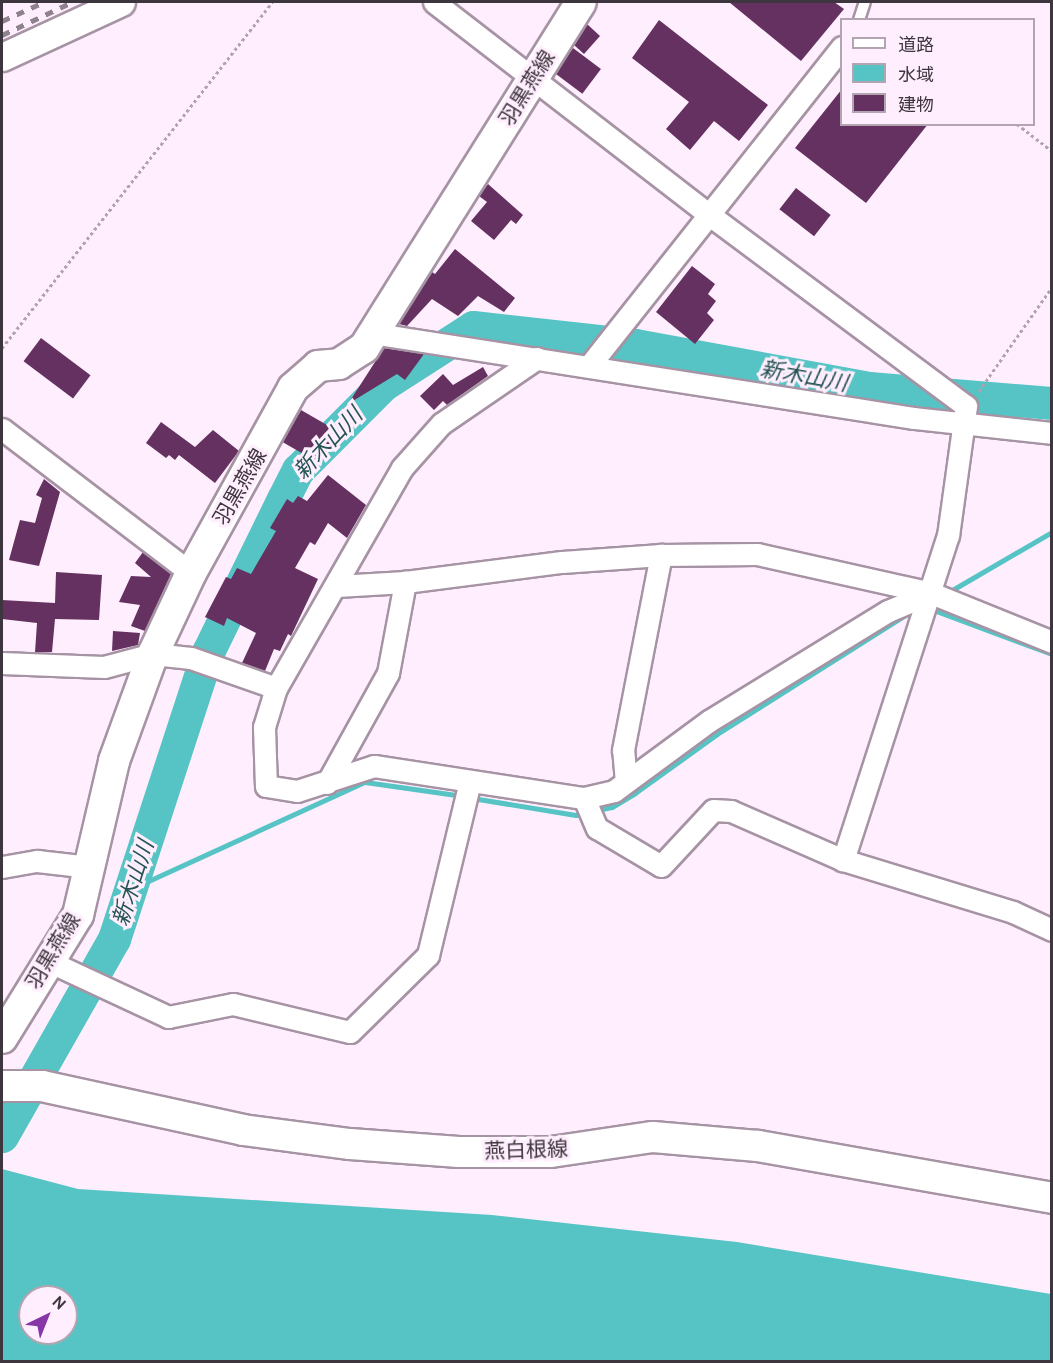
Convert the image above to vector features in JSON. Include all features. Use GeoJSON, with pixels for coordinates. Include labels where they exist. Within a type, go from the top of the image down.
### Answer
{"type":"FeatureCollection","features":[{"type":"Feature","properties":{"kind":"main road","name":"羽黒燕線"},"geometry":{"type":"LineString","coordinates":[[2,1038],[46,960],[66,938],[78,915],[114,761],[153,654],[191,573],[301,378],[318,366],[339,363],[364,348],[371,333],[581,2]]}},
{"type":"Feature","properties":{"kind":"main road","name":"燕白根線"},"geometry":{"type":"LineString","coordinates":[[2,1086],[42,1086],[243,1130],[350,1144],[459,1152],[551,1152],[653,1137],[758,1146],[1052,1198]]}},
{"type":"Feature","properties":{"kind":"street"},"geometry":{"type":"LineString","coordinates":[[2,57],[121,2]]}},
{"type":"Feature","properties":{"kind":"street"},"geometry":{"type":"LineString","coordinates":[[434,2],[967,415]]}},
{"type":"Feature","properties":{"kind":"street"},"geometry":{"type":"LineString","coordinates":[[589,366],[711,216],[840,50]]}},
{"type":"Feature","properties":{"kind":"street"},"geometry":{"type":"LineString","coordinates":[[371,333],[589,366],[967,415],[1052,433]]}},
{"type":"Feature","properties":{"kind":"street"},"geometry":{"type":"LineString","coordinates":[[537,358],[441,424],[402,468],[337,586],[276,688],[264,728],[267,786],[297,791],[374,766],[443,774],[470,782],[584,798],[614,791],[709,721],[888,611],[931,593]]}},
{"type":"Feature","properties":{"kind":"street"},"geometry":{"type":"LineString","coordinates":[[843,860],[948,535],[967,415]]}},
{"type":"Feature","properties":{"kind":"street"},"geometry":{"type":"LineString","coordinates":[[2,429],[191,573]]}},
{"type":"Feature","properties":{"kind":"street"},"geometry":{"type":"LineString","coordinates":[[337,586],[405,582],[562,562],[661,555],[757,554],[931,593],[1052,642]]}},
{"type":"Feature","properties":{"kind":"street"},"geometry":{"type":"LineString","coordinates":[[626,782],[623,750],[661,555]]}},
{"type":"Feature","properties":{"kind":"street"},"geometry":{"type":"LineString","coordinates":[[327,783],[388,673],[405,582]]}},
{"type":"Feature","properties":{"kind":"street"},"geometry":{"type":"LineString","coordinates":[[2,663],[104,667],[153,654],[191,658],[276,688]]}},
{"type":"Feature","properties":{"kind":"street"},"geometry":{"type":"LineString","coordinates":[[46,960],[168,1017],[233,1004],[350,1032],[428,955],[470,782]]}},
{"type":"Feature","properties":{"kind":"street"},"geometry":{"type":"LineString","coordinates":[[584,798],[597,828],[661,866],[713,810],[731,811],[843,860],[1012,912],[1052,930]]}},
{"type":"Feature","properties":{"kind":"street"},"geometry":{"type":"LineString","coordinates":[[2,867],[37,861],[90,867]]}},
{"type":"Feature","properties":{"kind":"lane"},"geometry":{"type":"LineString","coordinates":[[860,18],[865,2]]}},
{"type":"Feature","properties":{"kind":"path"},"geometry":{"type":"LineString","coordinates":[[2,348],[272,2]]}},
{"type":"Feature","properties":{"kind":"path"},"geometry":{"type":"LineString","coordinates":[[1020,126],[1052,151]]}},
{"type":"Feature","properties":{"kind":"path"},"geometry":{"type":"LineString","coordinates":[[967,415],[1052,288]]}},
{"type":"Feature","properties":{"kind":"water"},"geometry":{"type":"Polygon","coordinates":[[[2,1169],[78,1189],[492,1215],[737,1242],[1051,1294],[1051,1361],[2,1361],[2,1169]]]}},
{"type":"Feature","properties":{"kind":"building"},"geometry":{"type":"Polygon","coordinates":[[[729,2],[834,2],[844,9],[801,61],[729,2]]]}},
{"type":"Feature","properties":{"kind":"building"},"geometry":{"type":"Polygon","coordinates":[[[659,20],[768,105],[739,141],[714,121],[690,150],[666,129],[689,102],[632,58],[659,20]]]}},
{"type":"Feature","properties":{"kind":"building"},"geometry":{"type":"Polygon","coordinates":[[[587,24],[600,36],[584,54],[574,45],[587,24]]]}},
{"type":"Feature","properties":{"kind":"building"},"geometry":{"type":"Polygon","coordinates":[[[573,48],[601,69],[582,94],[554,73],[573,48]]]}},
{"type":"Feature","properties":{"kind":"building"},"geometry":{"type":"Polygon","coordinates":[[[840,92],[840,126],[926,126],[866,203],[795,148],[840,92]]]}},
{"type":"Feature","properties":{"kind":"building"},"geometry":{"type":"Polygon","coordinates":[[[488,184],[523,215],[516,224],[511,220],[494,240],[471,221],[487,202],[479,196],[488,184]]]}},
{"type":"Feature","properties":{"kind":"building"},"geometry":{"type":"Polygon","coordinates":[[[796,188],[831,215],[814,236],[779,209],[796,188]]]}},
{"type":"Feature","properties":{"kind":"building"},"geometry":{"type":"Polygon","coordinates":[[[455,249],[515,298],[504,312],[478,296],[458,316],[432,299],[407,326],[399,324],[432,272],[435,274],[455,249]]]}},
{"type":"Feature","properties":{"kind":"building"},"geometry":{"type":"Polygon","coordinates":[[[692,266],[715,284],[708,294],[716,301],[707,313],[714,320],[695,344],[656,312],[692,266]]]}},
{"type":"Feature","properties":{"kind":"building"},"geometry":{"type":"Polygon","coordinates":[[[41,338],[91,375],[73,398],[24,361],[41,338]]]}},
{"type":"Feature","properties":{"kind":"building"},"geometry":{"type":"Polygon","coordinates":[[[384,348],[424,354],[405,380],[397,374],[348,404],[384,348]]]}},
{"type":"Feature","properties":{"kind":"building"},"geometry":{"type":"Polygon","coordinates":[[[483,367],[488,376],[447,405],[443,401],[434,410],[420,396],[443,374],[453,385],[483,367]]]}},
{"type":"Feature","properties":{"kind":"building"},"geometry":{"type":"Polygon","coordinates":[[[301,410],[338,431],[320,464],[282,442],[301,410]]]}},
{"type":"Feature","properties":{"kind":"building"},"geometry":{"type":"Polygon","coordinates":[[[161,422],[195,447],[213,430],[239,451],[215,483],[179,455],[175,460],[169,455],[166,458],[146,443],[161,422]]]}},
{"type":"Feature","properties":{"kind":"building"},"geometry":{"type":"Polygon","coordinates":[[[328,475],[366,505],[347,538],[328,523],[315,545],[310,542],[295,568],[318,579],[291,636],[288,634],[280,651],[274,649],[265,671],[242,663],[256,633],[227,618],[224,626],[205,617],[226,577],[231,579],[237,568],[251,574],[276,531],[270,528],[287,499],[293,503],[298,496],[307,501],[328,475]]]}},
{"type":"Feature","properties":{"kind":"building"},"geometry":{"type":"Polygon","coordinates":[[[44,479],[60,492],[39,566],[9,560],[20,520],[35,523],[42,498],[36,495],[44,479]]]}},
{"type":"Feature","properties":{"kind":"building"},"geometry":{"type":"Polygon","coordinates":[[[143,552],[171,574],[145,631],[131,626],[140,605],[119,602],[131,576],[151,577],[135,563],[143,552]]]}},
{"type":"Feature","properties":{"kind":"building"},"geometry":{"type":"Polygon","coordinates":[[[56,572],[102,575],[99,620],[55,619],[52,652],[35,652],[37,623],[2,619],[2,600],[55,603],[56,572]]]}},
{"type":"Feature","properties":{"kind":"building"},"geometry":{"type":"Polygon","coordinates":[[[113,631],[140,633],[138,645],[112,651],[113,631]]]}},
{"type":"Feature","properties":{"kind":"waterway","name":"新木山川"},"geometry":{"type":"LineString","coordinates":[[2,1136],[114,939],[208,652],[283,499],[298,470],[383,385],[473,327],[635,345],[869,388],[1052,403]]}},
{"type":"Feature","properties":{"kind":"waterway"},"geometry":{"type":"LineString","coordinates":[[947,593],[1052,532]]}},
{"type":"Feature","properties":{"kind":"waterway"},"geometry":{"type":"LineString","coordinates":[[928,608],[1052,654]]}},
{"type":"Feature","properties":{"kind":"waterway"},"geometry":{"type":"LineString","coordinates":[[593,811],[612,807],[635,793],[717,734],[910,612]]}},
{"type":"Feature","properties":{"kind":"waterway"},"geometry":{"type":"LineString","coordinates":[[133,888],[365,782],[463,796]]}},
{"type":"Feature","properties":{"kind":"waterway"},"geometry":{"type":"LineString","coordinates":[[472,798],[576,815],[584,813]]}},
{"type":"Feature","properties":{"kind":"railway"},"geometry":{"type":"LineString","coordinates":[[2,21],[44,2]]}},
{"type":"Feature","properties":{"kind":"railway"},"geometry":{"type":"LineString","coordinates":[[2,35],[72,2]]}}]}
